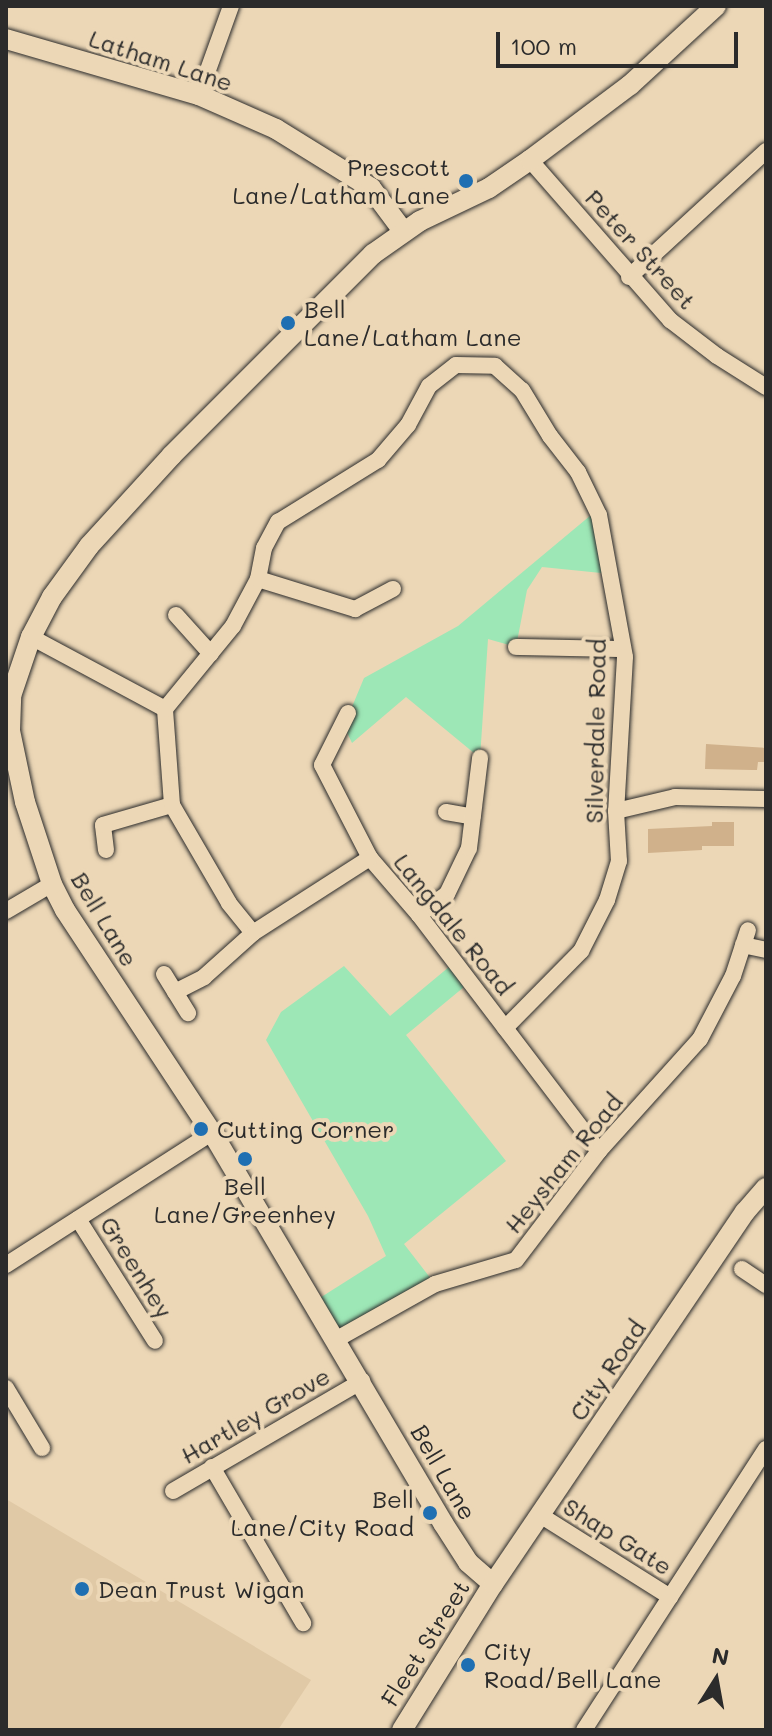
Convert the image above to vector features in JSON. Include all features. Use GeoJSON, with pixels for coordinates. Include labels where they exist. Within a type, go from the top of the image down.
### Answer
{"type":"FeatureCollection","features":[{"type":"Feature","properties":{"kind":"street"},"geometry":{"type":"LineString","coordinates":[[199,95],[231,6]]}},
{"type":"Feature","properties":{"kind":"street","name":"Bell Lane"},"geometry":{"type":"LineString","coordinates":[[493,1584],[468,1562],[212,1133],[79,933],[52,884],[25,802],[10,731],[11,696],[31,637],[65,578],[121,509],[362,265],[403,231],[489,188],[530,160],[630,85],[716,6]]}},
{"type":"Feature","properties":{"kind":"street","name":"Latham Lane"},"geometry":{"type":"LineString","coordinates":[[6,39],[199,95],[276,129],[359,179],[380,197],[403,231]]}},
{"type":"Feature","properties":{"kind":"street"},"geometry":{"type":"LineString","coordinates":[[629,277],[766,151]]}},
{"type":"Feature","properties":{"kind":"street","name":"Peter Street"},"geometry":{"type":"LineString","coordinates":[[530,160],[629,277],[691,337],[766,387]]}},
{"type":"Feature","properties":{"kind":"street","name":"Silverdale Road"},"geometry":{"type":"LineString","coordinates":[[165,709],[233,626],[258,579],[264,548],[278,522],[378,460],[408,425],[429,386],[456,365],[495,366],[522,390],[578,472],[599,515],[623,649],[616,811],[619,861],[607,900],[581,951],[505,1028]]}},
{"type":"Feature","properties":{"kind":"street"},"geometry":{"type":"LineString","coordinates":[[258,579],[355,609],[393,589]]}},
{"type":"Feature","properties":{"kind":"street"},"geometry":{"type":"LineString","coordinates":[[176,615],[211,654]]}},
{"type":"Feature","properties":{"kind":"street"},"geometry":{"type":"LineString","coordinates":[[31,637],[165,709],[172,805],[229,903],[253,933]]}},
{"type":"Feature","properties":{"kind":"street"},"geometry":{"type":"LineString","coordinates":[[516,647],[623,649]]}},
{"type":"Feature","properties":{"kind":"street","name":"Langdale Road"},"geometry":{"type":"LineString","coordinates":[[348,713],[328,746],[322,765],[370,858],[419,915],[599,1151]]}},
{"type":"Feature","properties":{"kind":"street"},"geometry":{"type":"LineString","coordinates":[[419,915],[447,894],[469,848],[480,758]]}},
{"type":"Feature","properties":{"kind":"street"},"geometry":{"type":"LineString","coordinates":[[616,811],[675,797],[766,799]]}},
{"type":"Feature","properties":{"kind":"street"},"geometry":{"type":"LineString","coordinates":[[106,850],[103,825],[172,805]]}},
{"type":"Feature","properties":{"kind":"street"},"geometry":{"type":"LineString","coordinates":[[446,812],[473,817]]}},
{"type":"Feature","properties":{"kind":"street"},"geometry":{"type":"LineString","coordinates":[[175,992],[204,977],[253,933],[370,858]]}},
{"type":"Feature","properties":{"kind":"street"},"geometry":{"type":"LineString","coordinates":[[6,911],[52,884]]}},
{"type":"Feature","properties":{"kind":"street","name":"Heysham Road"},"geometry":{"type":"LineString","coordinates":[[337,1339],[435,1284],[516,1260],[599,1151],[700,1039],[733,976],[745,938],[766,950]]}},
{"type":"Feature","properties":{"kind":"street"},"geometry":{"type":"LineString","coordinates":[[164,974],[188,1013]]}},
{"type":"Feature","properties":{"kind":"street","name":"Greenhey"},"geometry":{"type":"LineString","coordinates":[[7,1262],[212,1133]]}},
{"type":"Feature","properties":{"kind":"street","name":"City Road"},"geometry":{"type":"LineString","coordinates":[[493,1584],[736,1225],[766,1188]]}},
{"type":"Feature","properties":{"kind":"street","name":"Greenhey"},"geometry":{"type":"LineString","coordinates":[[78,1219],[155,1341]]}},
{"type":"Feature","properties":{"kind":"street"},"geometry":{"type":"LineString","coordinates":[[742,1269],[766,1285]]}},
{"type":"Feature","properties":{"kind":"street","name":"Hartley Grove"},"geometry":{"type":"LineString","coordinates":[[173,1491],[362,1381]]}},
{"type":"Feature","properties":{"kind":"street"},"geometry":{"type":"LineString","coordinates":[[6,1388],[42,1448]]}},
{"type":"Feature","properties":{"kind":"street"},"geometry":{"type":"LineString","coordinates":[[584,1730],[766,1449]]}},
{"type":"Feature","properties":{"kind":"street"},"geometry":{"type":"LineString","coordinates":[[212,1467],[303,1623]]}},
{"type":"Feature","properties":{"kind":"street","name":"Shap Gate"},"geometry":{"type":"LineString","coordinates":[[540,1515],[670,1597]]}},
{"type":"Feature","properties":{"kind":"street","name":"Fleet Street"},"geometry":{"type":"LineString","coordinates":[[402,1730],[493,1584]]}},
{"type":"Feature","properties":{"kind":"shaded area","name":"Dean Trust Wigan"},"geometry":{"type":"Polygon","coordinates":[[[6,1499],[311,1680],[278,1730],[6,1730],[6,1499]]]}},
{"type":"Feature","properties":{"kind":"green space"},"geometry":{"type":"Polygon","coordinates":[[[597,510],[611,574],[542,567],[527,590],[516,647],[488,639],[480,758],[406,697],[352,743],[344,726],[364,678],[458,626],[597,510]]]}},
{"type":"Feature","properties":{"kind":"green space"},"geometry":{"type":"Polygon","coordinates":[[[455,962],[470,982],[406,1035],[506,1161],[404,1244],[435,1284],[337,1339],[315,1301],[386,1256],[368,1216],[266,1040],[281,1012],[344,966],[390,1016],[455,962]]]}},
{"type":"Feature","properties":{"kind":"building"},"geometry":{"type":"Polygon","coordinates":[[[706,744],[766,748],[766,762],[758,762],[757,770],[705,769],[706,744]]]}},
{"type":"Feature","properties":{"kind":"building"},"geometry":{"type":"Polygon","coordinates":[[[712,822],[734,822],[734,846],[702,846],[702,850],[648,853],[648,829],[712,826],[712,822]]]}},
{"type":"Feature","properties":{"kind":"place","name":"Prescott Lane/Latham Lane"},"geometry":{"type":"Point","coordinates":[466,181]}},
{"type":"Feature","properties":{"kind":"place","name":"Bell Lane/Latham Lane"},"geometry":{"type":"Point","coordinates":[288,323]}},
{"type":"Feature","properties":{"kind":"place","name":"Cutting Corner"},"geometry":{"type":"Point","coordinates":[201,1129]}},
{"type":"Feature","properties":{"kind":"place","name":"Bell Lane/Greenhey"},"geometry":{"type":"Point","coordinates":[245,1159]}},
{"type":"Feature","properties":{"kind":"place","name":"Bell Lane/City Road"},"geometry":{"type":"Point","coordinates":[430,1513]}},
{"type":"Feature","properties":{"kind":"place","name":"Dean Trust Wigan"},"geometry":{"type":"Point","coordinates":[82,1589]}},
{"type":"Feature","properties":{"kind":"place","name":"City Road/Bell Lane"},"geometry":{"type":"Point","coordinates":[468,1665]}}]}
